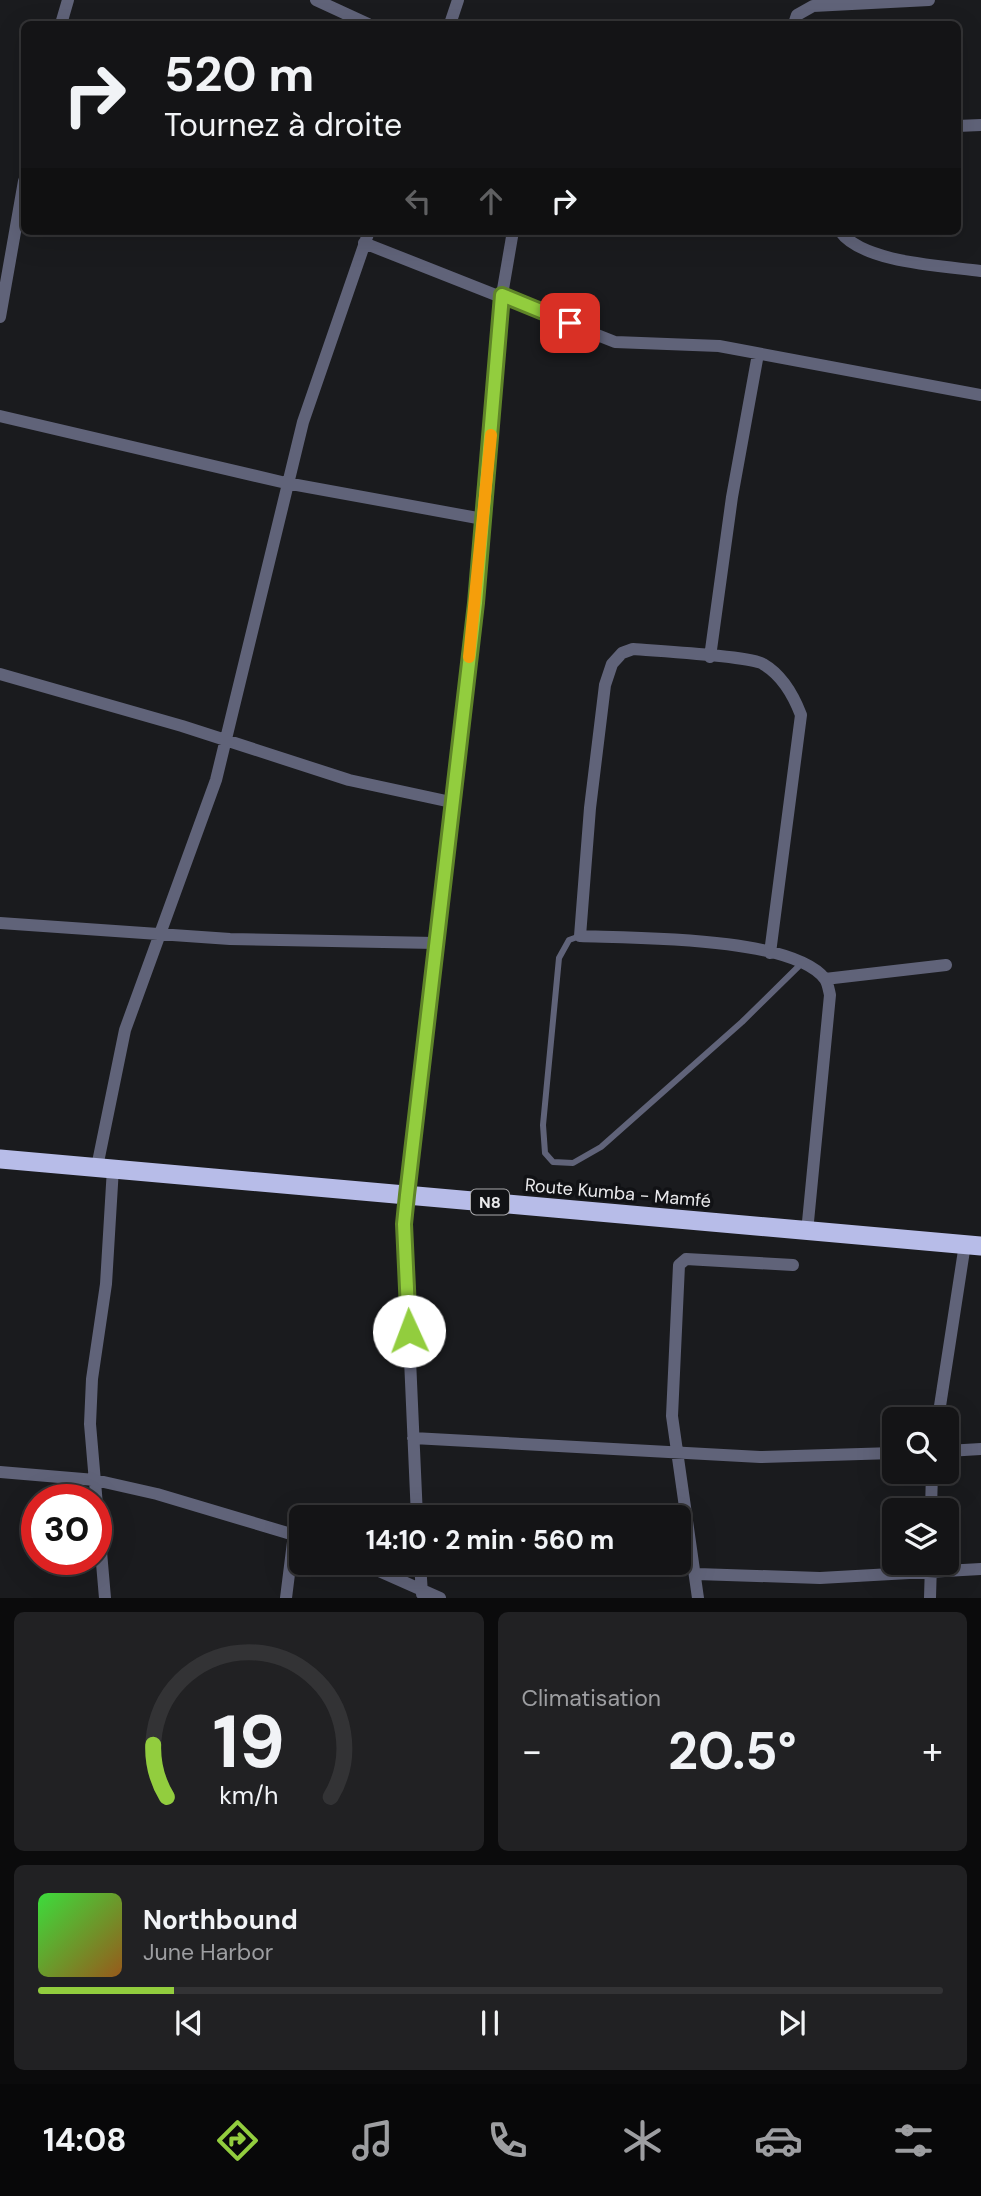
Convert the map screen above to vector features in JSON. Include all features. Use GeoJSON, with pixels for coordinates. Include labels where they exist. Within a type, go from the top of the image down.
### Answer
{"type":"FeatureCollection","features":[{"type":"Feature","properties":{"kind":"highway","name":"Route Kumba - Mamfé"},"geometry":{"type":"LineString","coordinates":[[0,1159],[973,1245]]}},
{"type":"Feature","properties":{"kind":"street"},"geometry":{"type":"LineString","coordinates":[[62,21],[68,0]]}},
{"type":"Feature","properties":{"kind":"street"},"geometry":{"type":"LineString","coordinates":[[316,0],[362,21]]}},
{"type":"Feature","properties":{"kind":"street"},"geometry":{"type":"LineString","coordinates":[[451,21],[458,0]]}},
{"type":"Feature","properties":{"kind":"street"},"geometry":{"type":"LineString","coordinates":[[795,21],[797,15],[813,6],[929,0]]}},
{"type":"Feature","properties":{"kind":"street"},"geometry":{"type":"LineString","coordinates":[[961,126],[981,125]]}},
{"type":"Feature","properties":{"kind":"street"},"geometry":{"type":"LineString","coordinates":[[0,317],[21,198]]}},
{"type":"Feature","properties":{"kind":"street"},"geometry":{"type":"LineString","coordinates":[[416,1505],[404,1224],[484,519],[502,295],[512,235]]}},
{"type":"Feature","properties":{"kind":"street"},"geometry":{"type":"LineString","coordinates":[[845,235],[862,250],[899,259],[981,271]]}},
{"type":"Feature","properties":{"kind":"street"},"geometry":{"type":"LineString","coordinates":[[105,1598],[90,1424],[92,1379],[106,1284],[105,1168],[125,1030],[216,780],[263,593],[286,483],[303,422],[366,237],[615,342],[719,346],[981,395]]}},
{"type":"Feature","properties":{"kind":"street"},"geometry":{"type":"LineString","coordinates":[[710,657],[732,498],[758,354]]}},
{"type":"Feature","properties":{"kind":"street"},"geometry":{"type":"LineString","coordinates":[[0,416],[286,483],[484,519]]}},
{"type":"Feature","properties":{"kind":"street"},"geometry":{"type":"LineString","coordinates":[[770,953],[801,715],[794,696],[778,676],[760,662],[633,649],[622,653],[612,664],[604,685],[590,808],[580,936],[706,941],[770,953],[802,963],[825,979],[830,995],[807,1231]]}},
{"type":"Feature","properties":{"kind":"street"},"geometry":{"type":"LineString","coordinates":[[0,674],[226,740],[349,780],[451,802]]}},
{"type":"Feature","properties":{"kind":"street"},"geometry":{"type":"LineString","coordinates":[[0,923],[161,932],[230,939],[435,943]]}},
{"type":"Feature","properties":{"kind":"street"},"geometry":{"type":"LineString","coordinates":[[825,979],[946,965]]}},
{"type":"Feature","properties":{"kind":"street"},"geometry":{"type":"LineString","coordinates":[[939,1407],[973,1245]]}},
{"type":"Feature","properties":{"kind":"street"},"geometry":{"type":"LineString","coordinates":[[698,1598],[673,1416],[681,1261],[793,1265]]}},
{"type":"Feature","properties":{"kind":"street"},"geometry":{"type":"LineString","coordinates":[[413,1438],[760,1457],[882,1453]]}},
{"type":"Feature","properties":{"kind":"street"},"geometry":{"type":"LineString","coordinates":[[959,1451],[981,1450]]}},
{"type":"Feature","properties":{"kind":"street"},"geometry":{"type":"LineString","coordinates":[[0,1472],[95,1480],[289,1533]]}},
{"type":"Feature","properties":{"kind":"street"},"geometry":{"type":"LineString","coordinates":[[959,1568],[981,1569]]}},
{"type":"Feature","properties":{"kind":"street"},"geometry":{"type":"LineString","coordinates":[[696,1574],[820,1578],[882,1572]]}},
{"type":"Feature","properties":{"kind":"street"},"geometry":{"type":"LineString","coordinates":[[286,1598],[290,1575]]}},
{"type":"Feature","properties":{"kind":"street"},"geometry":{"type":"LineString","coordinates":[[385,1575],[422,1594],[440,1598]]}},
{"type":"Feature","properties":{"kind":"street"},"geometry":{"type":"LineString","coordinates":[[421,1575],[422,1594]]}},
{"type":"Feature","properties":{"kind":"street"},"geometry":{"type":"LineString","coordinates":[[930,1598],[931,1575]]}},
{"type":"Feature","properties":{"kind":"lane"},"geometry":{"type":"LineString","coordinates":[[580,936],[569,940],[559,958],[543,1125],[545,1153],[553,1162],[573,1163],[601,1147],[742,1022],[802,963]]}},
{"type":"Feature","properties":{"kind":"slow traffic"},"geometry":{"type":"LineString","coordinates":[[469,657],[491,435]]}},
{"type":"Feature","properties":{"kind":"route"},"geometry":{"type":"LineString","coordinates":[[409,1331],[404,1224],[476,603],[502,295],[570,323]]}}]}
